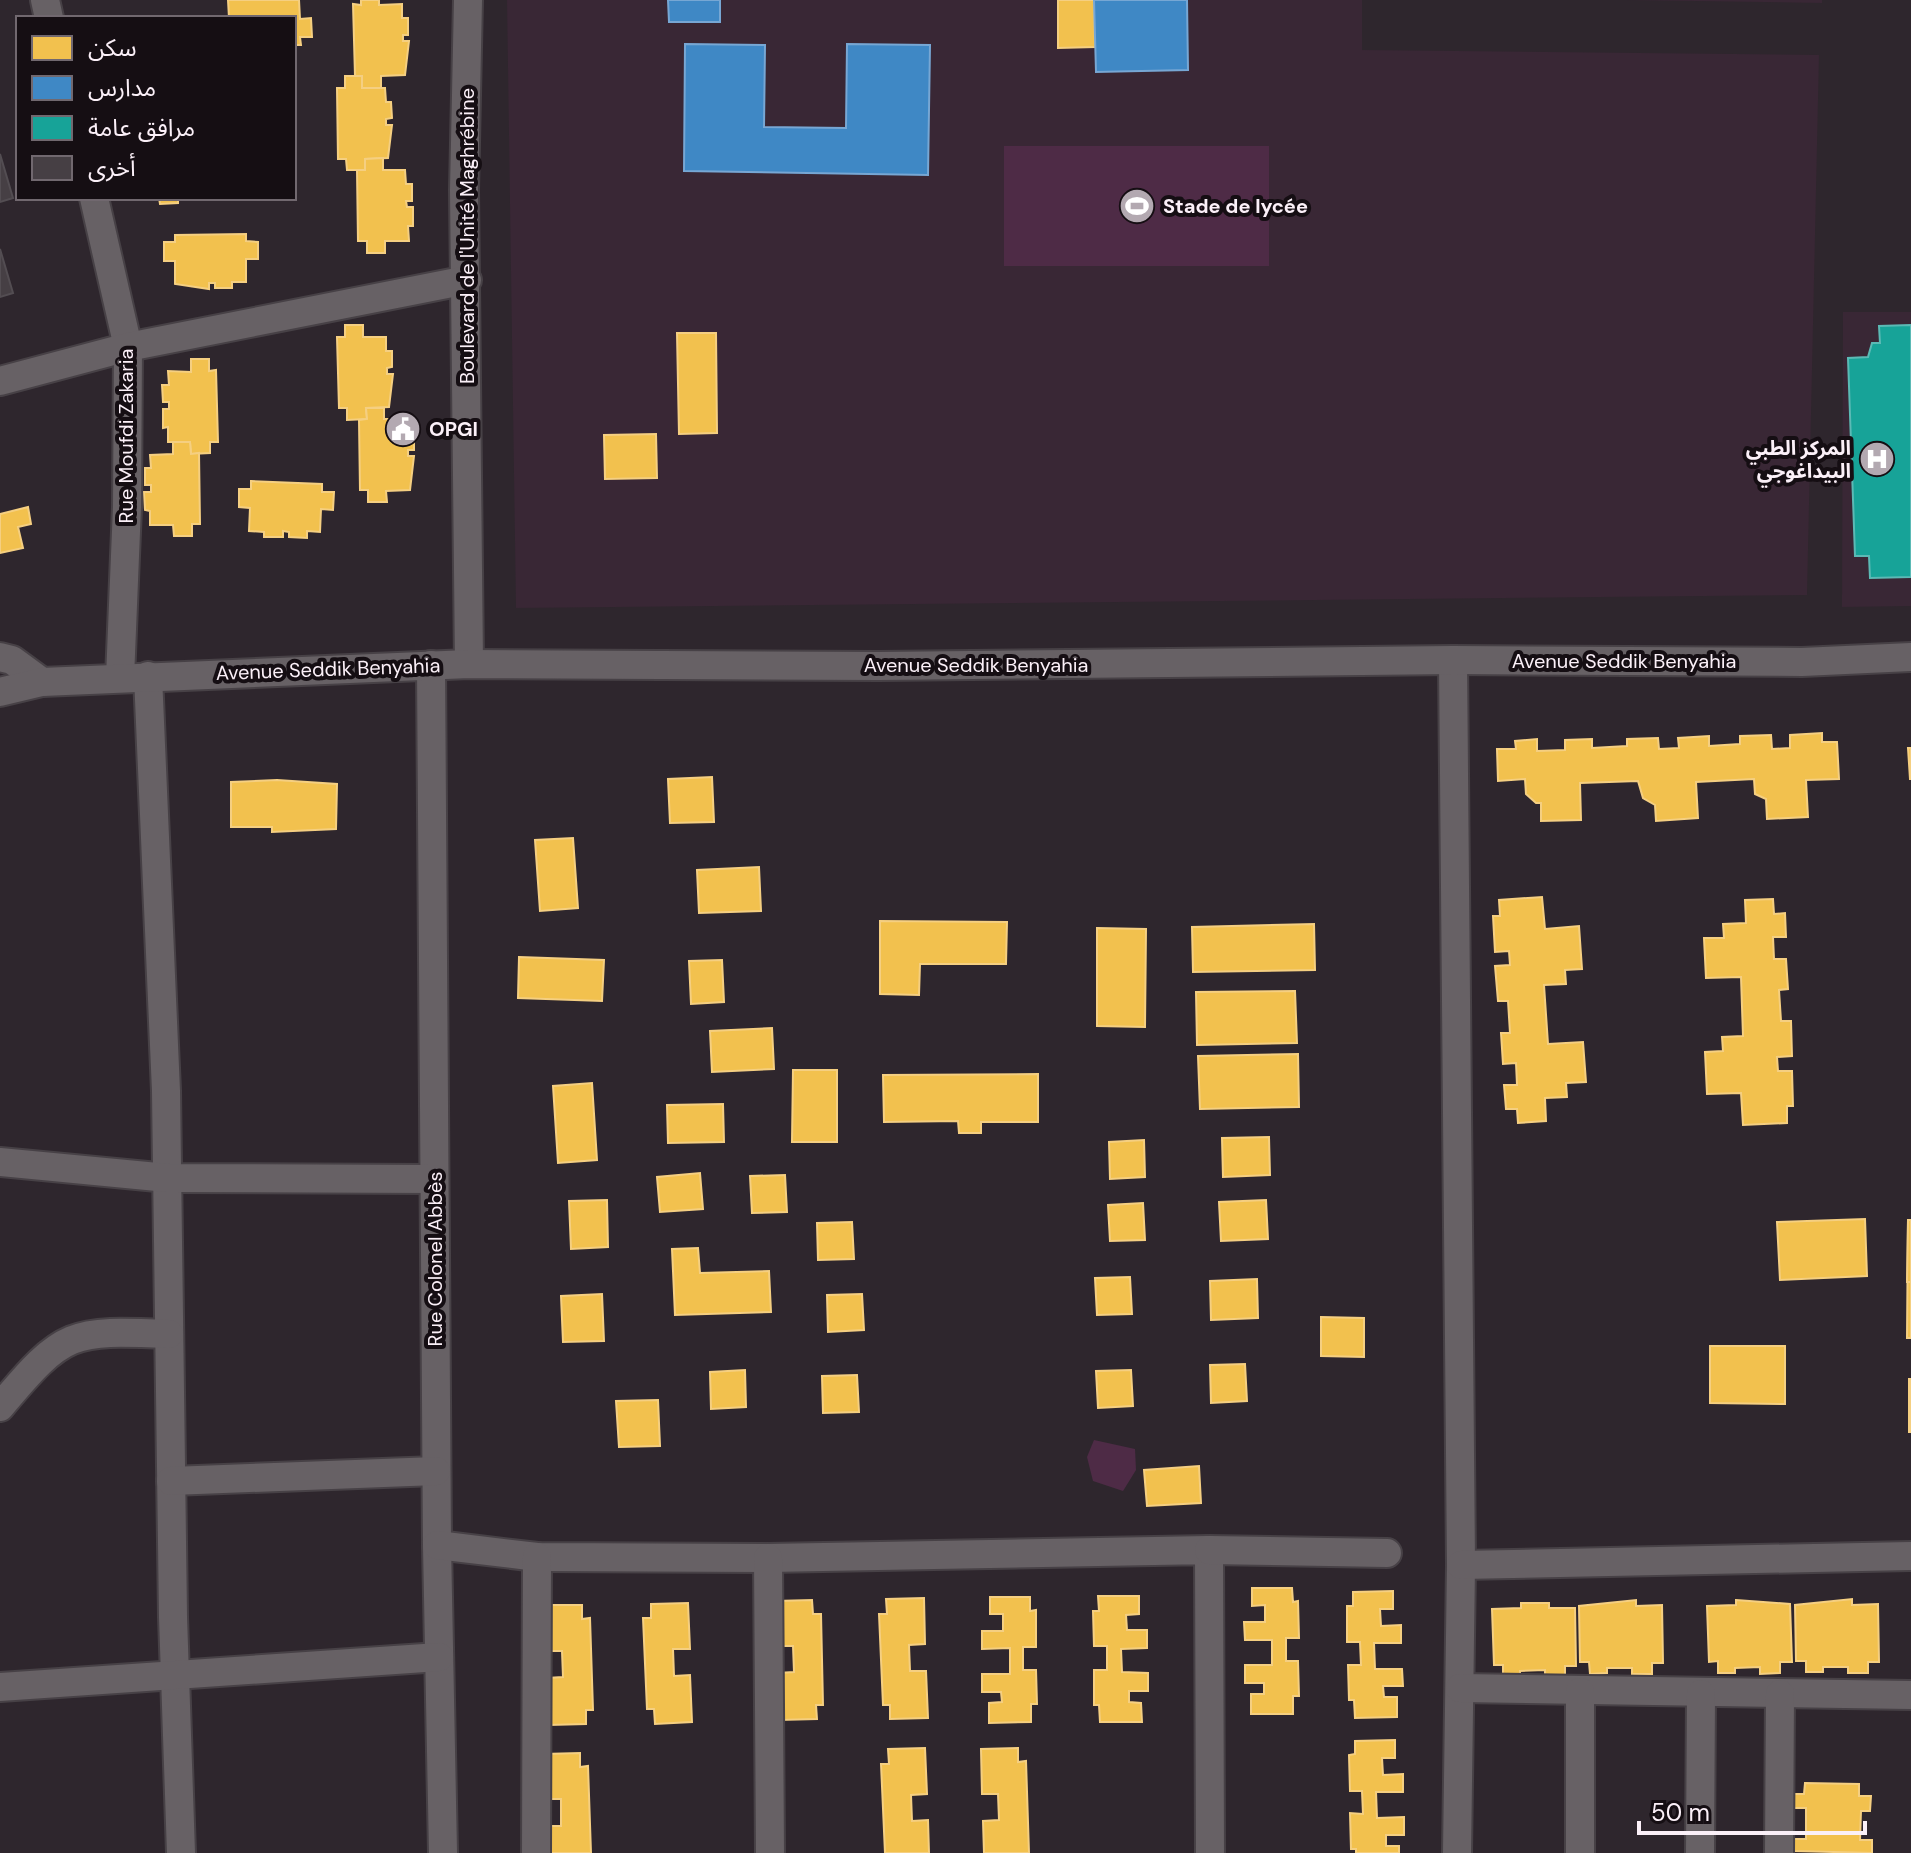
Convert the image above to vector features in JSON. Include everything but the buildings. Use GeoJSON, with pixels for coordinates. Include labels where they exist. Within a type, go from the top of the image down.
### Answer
{"type":"FeatureCollection","features":[{"type":"Feature","properties":{"kind":"street","name":"Boulevard de l'Unité Maghrébine"},"geometry":{"type":"LineString","coordinates":[[468,0],[464,190],[469,664]]}},
{"type":"Feature","properties":{"kind":"street","name":"Rue Moufdi Zakaria"},"geometry":{"type":"LineString","coordinates":[[94,200],[128,347],[127,507],[134,677],[168,1178],[166,1251],[181,1853]]}},
{"type":"Feature","properties":{"kind":"street"},"geometry":{"type":"LineString","coordinates":[[0,381],[128,347],[467,280]]}},
{"type":"Feature","properties":{"kind":"street"},"geometry":{"type":"LineString","coordinates":[[0,657],[12,660],[42,682]]}},
{"type":"Feature","properties":{"kind":"street","name":"Avenue Seddik Benyahia"},"geometry":{"type":"LineString","coordinates":[[0,692],[42,682],[469,664],[879,666],[1453,660],[1802,662],[1911,657]]}},
{"type":"Feature","properties":{"kind":"street"},"geometry":{"type":"LineString","coordinates":[[1453,660],[1461,1565],[1457,1853]]}},
{"type":"Feature","properties":{"kind":"street","name":"Rue Colonel Abbès"},"geometry":{"type":"LineString","coordinates":[[431,665],[436,1471],[443,1853]]}},
{"type":"Feature","properties":{"kind":"street"},"geometry":{"type":"LineString","coordinates":[[0,1162],[168,1178],[434,1179]]}},
{"type":"Feature","properties":{"kind":"street"},"geometry":{"type":"LineString","coordinates":[[0,1406],[42,1358],[73,1337],[104,1331],[169,1334]]}},
{"type":"Feature","properties":{"kind":"street"},"geometry":{"type":"LineString","coordinates":[[171,1481],[436,1471]]}},
{"type":"Feature","properties":{"kind":"street"},"geometry":{"type":"LineString","coordinates":[[437,1545],[537,1557],[768,1558],[1209,1550],[1387,1553]]}},
{"type":"Feature","properties":{"kind":"street"},"geometry":{"type":"LineString","coordinates":[[1209,1550],[1210,1853]]}},
{"type":"Feature","properties":{"kind":"street"},"geometry":{"type":"LineString","coordinates":[[1461,1565],[1911,1556]]}},
{"type":"Feature","properties":{"kind":"street"},"geometry":{"type":"LineString","coordinates":[[536,1853],[537,1557]]}},
{"type":"Feature","properties":{"kind":"street"},"geometry":{"type":"LineString","coordinates":[[768,1558],[770,1853]]}},
{"type":"Feature","properties":{"kind":"street"},"geometry":{"type":"LineString","coordinates":[[0,1687],[439,1657]]}},
{"type":"Feature","properties":{"kind":"street"},"geometry":{"type":"LineString","coordinates":[[1460,1688],[1911,1695]]}},
{"type":"Feature","properties":{"kind":"street"},"geometry":{"type":"LineString","coordinates":[[1580,1692],[1580,1853]]}},
{"type":"Feature","properties":{"kind":"street"},"geometry":{"type":"LineString","coordinates":[[1700,1853],[1701,1694]]}},
{"type":"Feature","properties":{"kind":"street"},"geometry":{"type":"LineString","coordinates":[[1779,1853],[1780,1694]]}},
{"type":"Feature","properties":{"kind":"shaded area"},"geometry":{"type":"Polygon","coordinates":[[[507,0],[1362,0],[1362,50],[1819,55],[1807,595],[516,608],[507,0]]]}},
{"type":"Feature","properties":{"kind":"shaded area"},"geometry":{"type":"Polygon","coordinates":[[[1626,0],[1822,0],[1822,3],[1626,0]]]}},
{"type":"Feature","properties":{"kind":"shaded area","name":"Stade de lycée"},"geometry":{"type":"Polygon","coordinates":[[[1004,146],[1269,146],[1269,266],[1004,266],[1004,146]]]}},
{"type":"Feature","properties":{"kind":"shaded area","name":"المركز الطبي البيداغوجي"},"geometry":{"type":"Polygon","coordinates":[[[1843,312],[1911,312],[1911,606],[1842,607],[1843,312]]]}},
{"type":"Feature","properties":{"kind":"shaded area"},"geometry":{"type":"Polygon","coordinates":[[[1094,1440],[1135,1449],[1136,1470],[1123,1491],[1093,1481],[1087,1457],[1094,1440]]]}},
{"type":"Feature","properties":{"kind":"place","name":"Stade de lycée"},"geometry":{"type":"Point","coordinates":[1137,206]}},
{"type":"Feature","properties":{"kind":"place","name":"OPGI"},"geometry":{"type":"Point","coordinates":[403,429]}},
{"type":"Feature","properties":{"kind":"place","name":"المركز الطبي البيداغوجي"},"geometry":{"type":"Point","coordinates":[1877,459]}}]}
